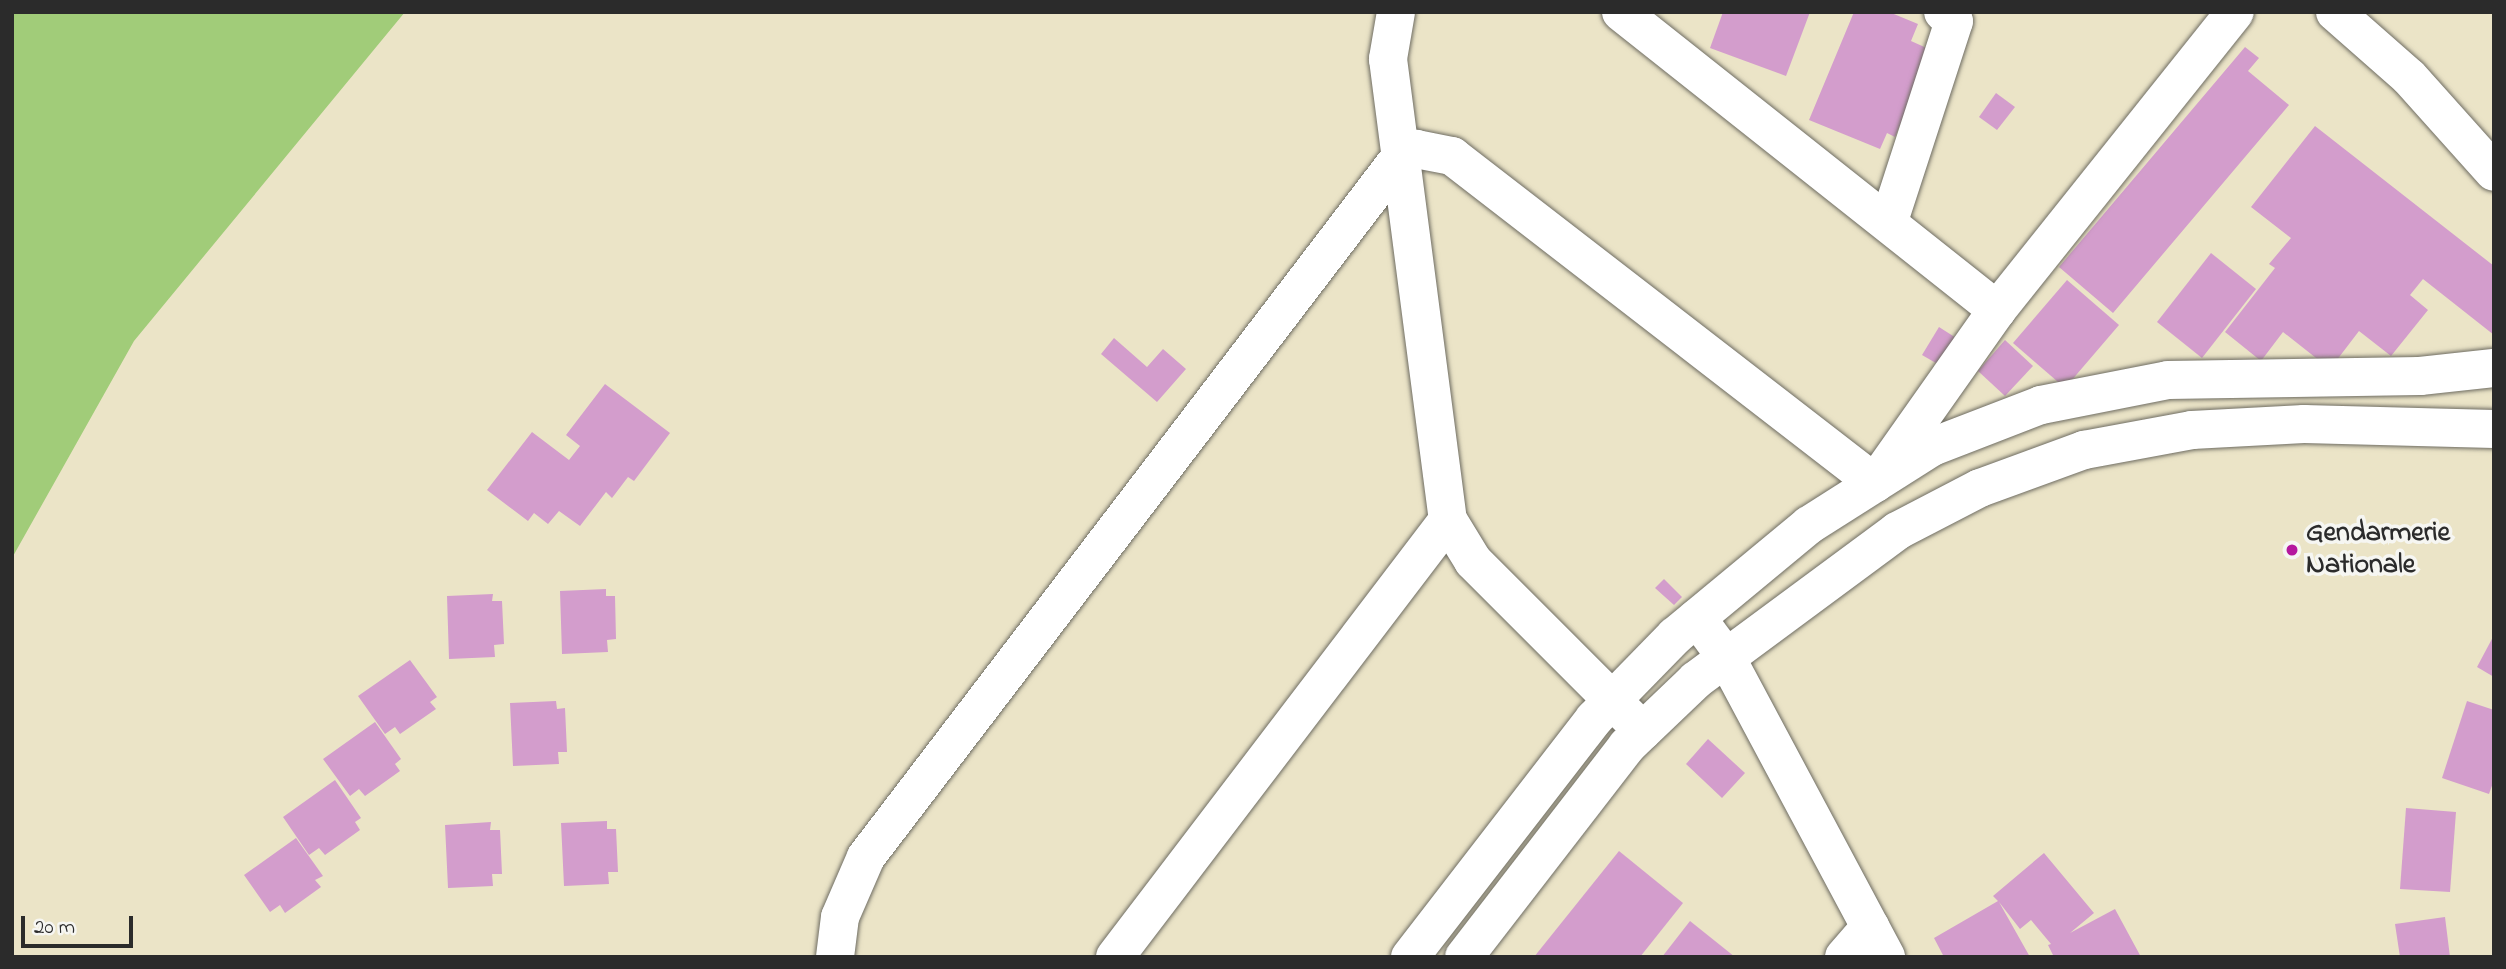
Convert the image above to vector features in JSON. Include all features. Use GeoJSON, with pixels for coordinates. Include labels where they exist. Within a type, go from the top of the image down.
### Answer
{"type":"FeatureCollection","features":[{"type":"Feature","properties":{"kind":"street"},"geometry":{"type":"LineString","coordinates":[[1396,12],[1388,59],[1448,520],[1472,561],[1643,731]]}},
{"type":"Feature","properties":{"kind":"street"},"geometry":{"type":"LineString","coordinates":[[1621,12],[1889,221],[1997,310]]}},
{"type":"Feature","properties":{"kind":"street"},"geometry":{"type":"LineString","coordinates":[[1889,221],[1954,21],[1943,12]]}},
{"type":"Feature","properties":{"kind":"street"},"geometry":{"type":"LineString","coordinates":[[1875,483],[1997,310],[2235,12]]}},
{"type":"Feature","properties":{"kind":"street"},"geometry":{"type":"LineString","coordinates":[[2335,12],[2409,77],[2494,172]]}},
{"type":"Feature","properties":{"kind":"street"},"geometry":{"type":"LineString","coordinates":[[835,957],[840,917],[866,857],[1401,156],[1416,149],[1452,156],[1875,483]]}},
{"type":"Feature","properties":{"kind":"street"},"geometry":{"type":"LineString","coordinates":[[1410,957],[1612,701],[1697,618],[1809,525],[1932,447],[2041,405],[2168,380],[2420,376],[2494,368]]}},
{"type":"Feature","properties":{"kind":"street"},"geometry":{"type":"LineString","coordinates":[[1464,957],[1570,817],[1643,731],[1726,657],[1897,531],[1980,488],[2084,450],[2192,430],[2279,425],[2494,429]]}},
{"type":"Feature","properties":{"kind":"street"},"geometry":{"type":"LineString","coordinates":[[1115,957],[1448,520]]}},
{"type":"Feature","properties":{"kind":"street"},"geometry":{"type":"LineString","coordinates":[[1697,618],[1726,657],[1878,942],[1844,957]]}},
{"type":"Feature","properties":{"kind":"green space"},"geometry":{"type":"Polygon","coordinates":[[[12,12],[405,12],[134,341],[12,558],[12,12]]]}},
{"type":"Feature","properties":{"kind":"building"},"geometry":{"type":"Polygon","coordinates":[[[1723,12],[1810,12],[1786,76],[1710,48],[1723,12]]]}},
{"type":"Feature","properties":{"kind":"building"},"geometry":{"type":"Polygon","coordinates":[[[1854,12],[1889,12],[1918,24],[1911,41],[1931,50],[1895,137],[1887,133],[1880,149],[1809,120],[1854,12]]]}},
{"type":"Feature","properties":{"kind":"building"},"geometry":{"type":"Polygon","coordinates":[[[2245,47],[2259,58],[2248,71],[2289,105],[2113,313],[2059,267],[2245,47]]]}},
{"type":"Feature","properties":{"kind":"building"},"geometry":{"type":"Polygon","coordinates":[[[1996,93],[2015,107],[1997,130],[1979,117],[1996,93]]]}},
{"type":"Feature","properties":{"kind":"building"},"geometry":{"type":"Polygon","coordinates":[[[2315,126],[2494,266],[2494,335],[2423,279],[2410,295],[2428,310],[2391,356],[2359,331],[2330,369],[2283,332],[2261,361],[2225,332],[2275,268],[2269,264],[2291,238],[2251,207],[2315,126]]]}},
{"type":"Feature","properties":{"kind":"building"},"geometry":{"type":"Polygon","coordinates":[[[2211,253],[2256,289],[2202,358],[2157,322],[2211,253]]]}},
{"type":"Feature","properties":{"kind":"building"},"geometry":{"type":"Polygon","coordinates":[[[2067,280],[2119,325],[2065,388],[2013,343],[2067,280]]]}},
{"type":"Feature","properties":{"kind":"building"},"geometry":{"type":"Polygon","coordinates":[[[1939,327],[1964,343],[1948,370],[1922,355],[1939,327]]]}},
{"type":"Feature","properties":{"kind":"building"},"geometry":{"type":"Polygon","coordinates":[[[1114,338],[1147,367],[1163,349],[1186,369],[1157,402],[1101,354],[1114,338]]]}},
{"type":"Feature","properties":{"kind":"building"},"geometry":{"type":"Polygon","coordinates":[[[2005,340],[2033,366],[2005,396],[1978,371],[2005,340]]]}},
{"type":"Feature","properties":{"kind":"building"},"geometry":{"type":"Polygon","coordinates":[[[605,384],[670,433],[634,481],[628,477],[612,498],[606,492],[580,526],[559,511],[548,524],[534,513],[528,521],[487,490],[532,432],[569,460],[580,446],[566,435],[605,384]]]}},
{"type":"Feature","properties":{"kind":"building"},"geometry":{"type":"Polygon","coordinates":[[[1664,579],[1682,597],[1674,605],[1655,588],[1664,579]]]}},
{"type":"Feature","properties":{"kind":"building"},"geometry":{"type":"Polygon","coordinates":[[[606,589],[606,596],[615,596],[616,639],[607,640],[608,652],[562,654],[560,591],[606,589]]]}},
{"type":"Feature","properties":{"kind":"building"},"geometry":{"type":"Polygon","coordinates":[[[493,594],[492,601],[502,601],[504,644],[494,645],[495,657],[449,659],[447,596],[493,594]]]}},
{"type":"Feature","properties":{"kind":"building"},"geometry":{"type":"Polygon","coordinates":[[[2494,635],[2494,677],[2477,667],[2494,635]]]}},
{"type":"Feature","properties":{"kind":"building"},"geometry":{"type":"Polygon","coordinates":[[[410,660],[437,697],[430,702],[436,709],[400,734],[395,727],[385,734],[358,696],[410,660]]]}},
{"type":"Feature","properties":{"kind":"building"},"geometry":{"type":"Polygon","coordinates":[[[556,701],[557,709],[565,708],[567,752],[558,752],[559,764],[513,766],[510,703],[556,701]]]}},
{"type":"Feature","properties":{"kind":"building"},"geometry":{"type":"Polygon","coordinates":[[[2467,701],[2494,710],[2494,780],[2489,794],[2442,778],[2467,701]]]}},
{"type":"Feature","properties":{"kind":"building"},"geometry":{"type":"Polygon","coordinates":[[[375,722],[401,759],[395,764],[400,771],[365,796],[359,789],[350,796],[323,759],[375,722]]]}},
{"type":"Feature","properties":{"kind":"building"},"geometry":{"type":"Polygon","coordinates":[[[1708,739],[1745,773],[1722,798],[1686,764],[1708,739]]]}},
{"type":"Feature","properties":{"kind":"building"},"geometry":{"type":"Polygon","coordinates":[[[335,780],[361,818],[355,822],[360,830],[325,855],[319,848],[309,855],[283,817],[335,780]]]}},
{"type":"Feature","properties":{"kind":"building"},"geometry":{"type":"Polygon","coordinates":[[[2406,808],[2456,812],[2450,892],[2400,889],[2406,808]]]}},
{"type":"Feature","properties":{"kind":"building"},"geometry":{"type":"Polygon","coordinates":[[[607,821],[607,829],[616,829],[618,872],[608,872],[609,884],[564,886],[561,823],[607,821]]]}},
{"type":"Feature","properties":{"kind":"building"},"geometry":{"type":"Polygon","coordinates":[[[491,822],[490,830],[500,830],[502,874],[492,874],[493,886],[448,888],[445,825],[491,822]]]}},
{"type":"Feature","properties":{"kind":"building"},"geometry":{"type":"Polygon","coordinates":[[[296,838],[323,876],[315,880],[321,887],[285,913],[280,905],[270,912],[244,875],[296,838]]]}},
{"type":"Feature","properties":{"kind":"building"},"geometry":{"type":"Polygon","coordinates":[[[1619,851],[1683,903],[1640,957],[1534,957],[1619,851]]]}},
{"type":"Feature","properties":{"kind":"building"},"geometry":{"type":"Polygon","coordinates":[[[2044,853],[2094,913],[2070,933],[2115,909],[2141,957],[2054,957],[2048,945],[2051,944],[2031,920],[2020,929],[1999,902],[2030,957],[1944,957],[1934,938],[1998,901],[1993,896],[2044,853]]]}},
{"type":"Feature","properties":{"kind":"building"},"geometry":{"type":"Polygon","coordinates":[[[2445,917],[2450,957],[2400,957],[2395,924],[2445,917]]]}},
{"type":"Feature","properties":{"kind":"building"},"geometry":{"type":"Polygon","coordinates":[[[1690,921],[1735,957],[1662,957],[1690,921]]]}},
{"type":"Feature","properties":{"kind":"place","name":"Gendarmerie Nationale"},"geometry":{"type":"Point","coordinates":[2292,550]}}]}
